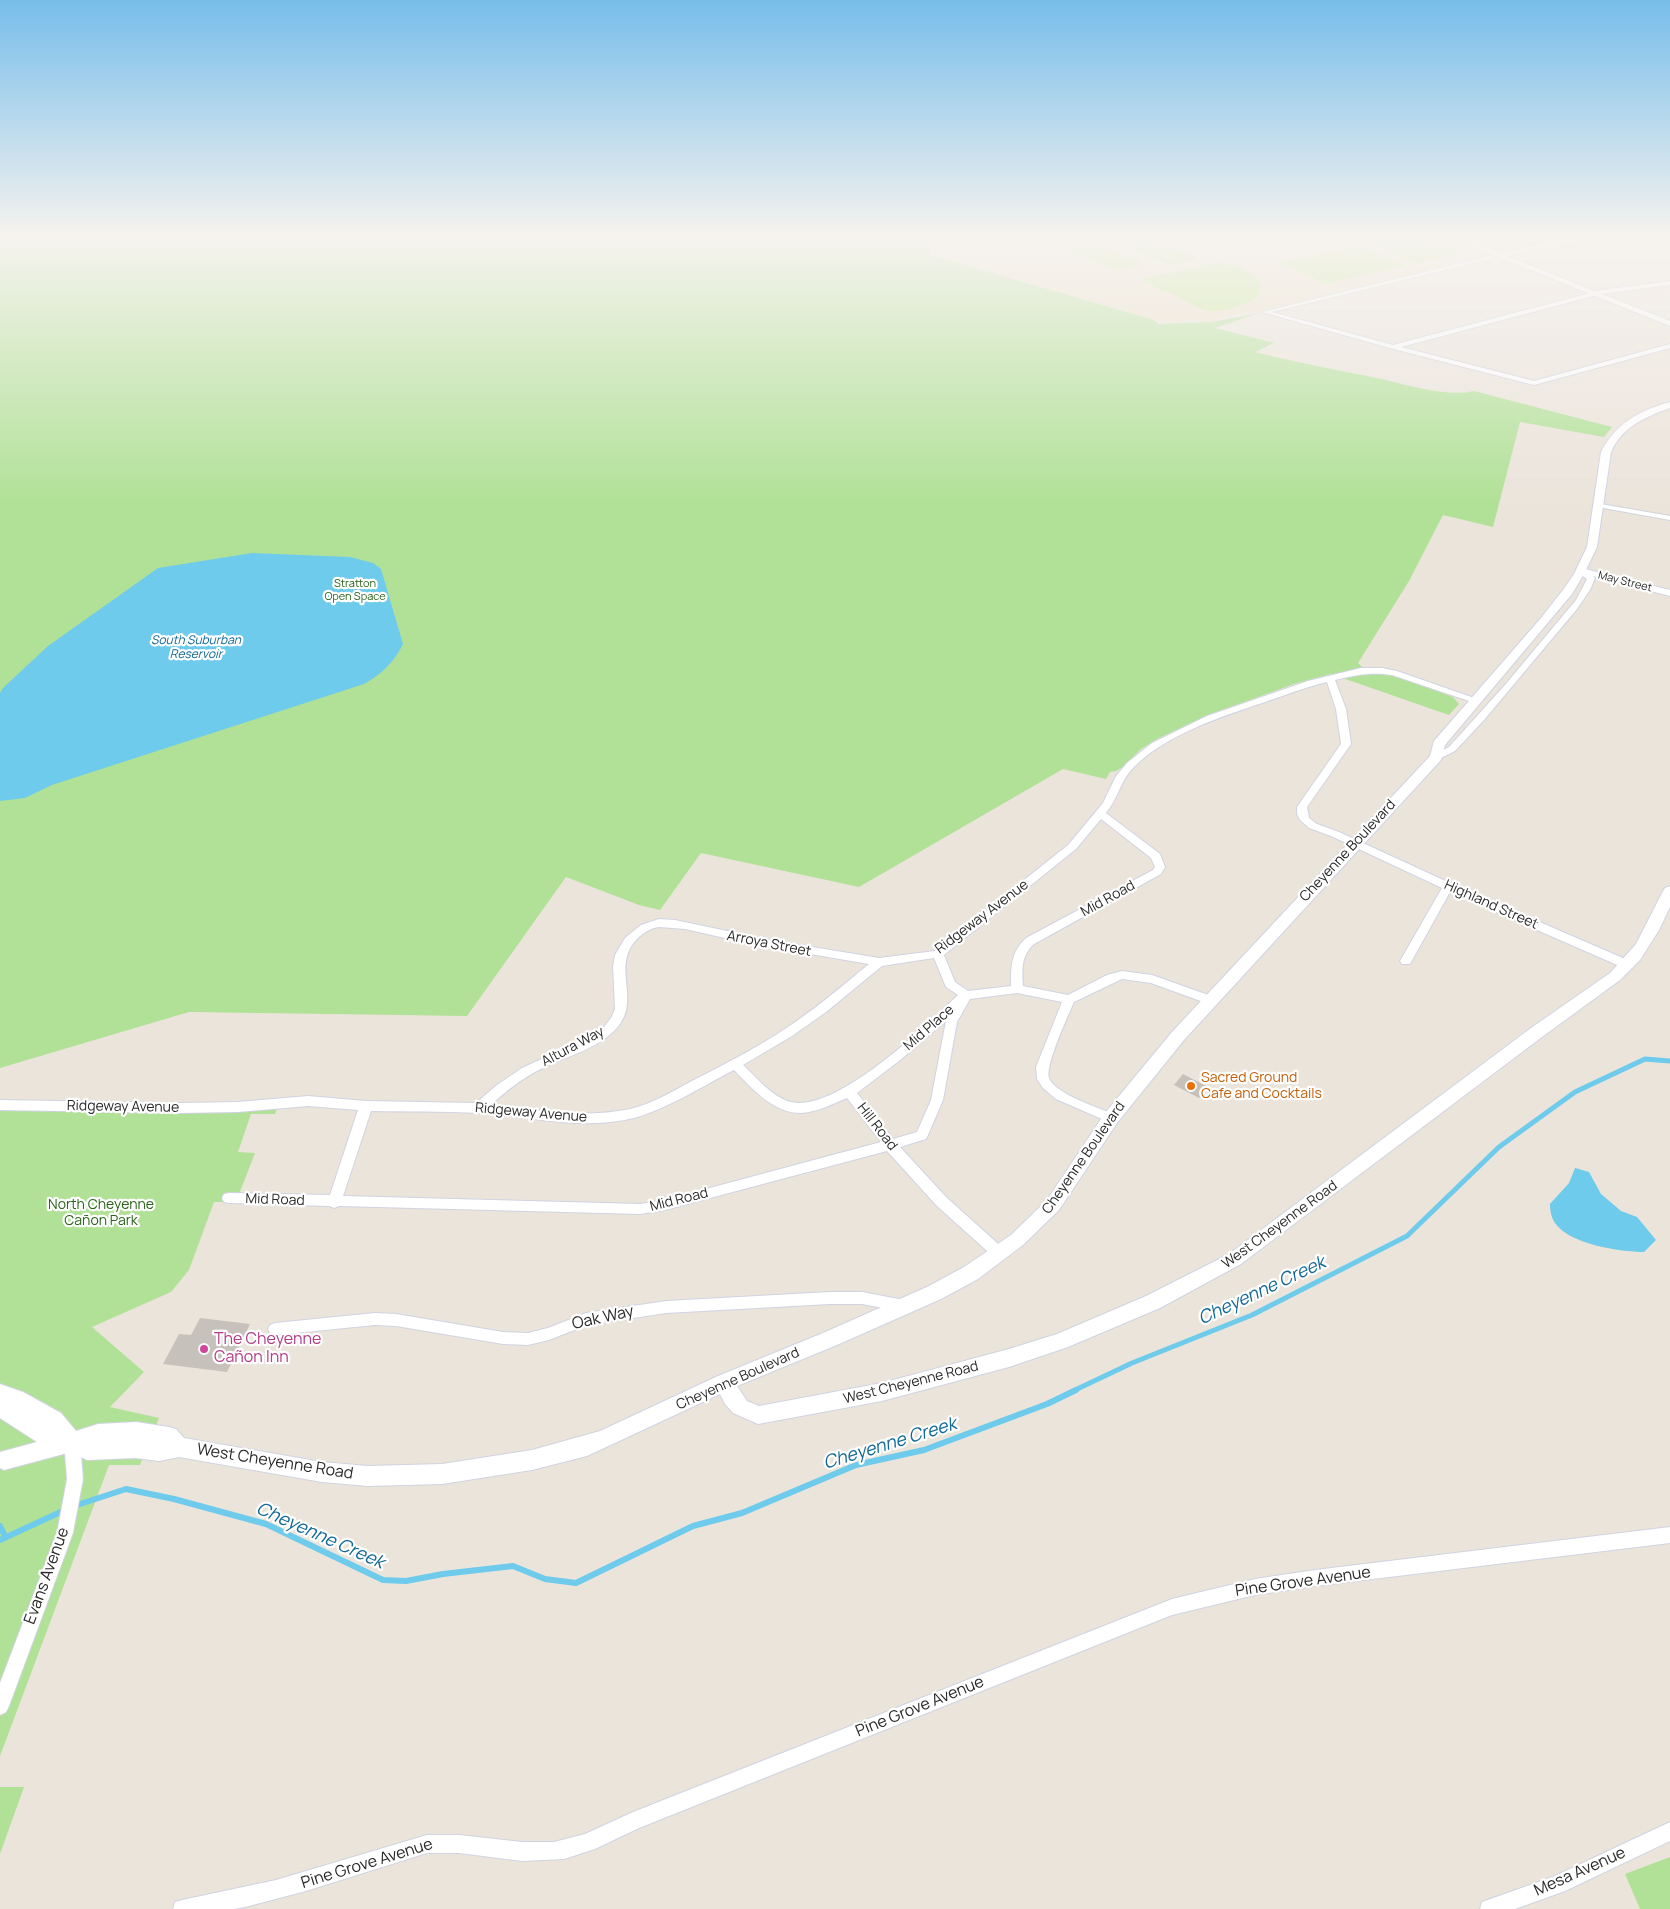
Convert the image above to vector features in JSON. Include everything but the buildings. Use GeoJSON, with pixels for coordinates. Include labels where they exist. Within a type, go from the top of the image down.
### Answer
{"type":"FeatureCollection","features":[{"type":"Feature","properties":{"kind":"street"},"geometry":{"type":"LineString","coordinates":[[1309,324],[1534,383],[1670,346]]}},
{"type":"Feature","properties":{"kind":"street"},"geometry":{"type":"LineString","coordinates":[[1392,347],[1479,324]]}},
{"type":"Feature","properties":{"kind":"street","name":"Cheyenne Boulevard"},"geometry":{"type":"LineString","coordinates":[[1436,757],[1439,744],[1568,592],[1592,547],[1606,452],[1612,439],[1621,429],[1636,419],[1670,405]]}},
{"type":"Feature","properties":{"kind":"street"},"geometry":{"type":"LineString","coordinates":[[1598,505],[1670,518]]}},
{"type":"Feature","properties":{"kind":"street","name":"Cheyenne Boulevard"},"geometry":{"type":"LineString","coordinates":[[607,1438],[725,1382],[904,1306],[970,1273],[1000,1254],[1030,1229],[1053,1205],[1111,1118],[1161,1056],[1210,1000],[1436,757],[1452,749],[1526,668],[1579,601],[1589,585],[1591,578],[1580,570]]}},
{"type":"Feature","properties":{"kind":"street","name":"May Street"},"geometry":{"type":"LineString","coordinates":[[1580,570],[1670,593]]}},
{"type":"Feature","properties":{"kind":"street","name":"Ridgeway Avenue"},"geometry":{"type":"LineString","coordinates":[[0,1105],[179,1108],[238,1107],[269,1102],[308,1101],[366,1106],[479,1108],[571,1119],[618,1116],[647,1108],[735,1064],[795,1028],[879,962],[938,954],[1072,847],[1108,804],[1119,778],[1143,753],[1155,745],[1210,718],[1311,683],[1361,671],[1382,671],[1475,700]]}},
{"type":"Feature","properties":{"kind":"street","name":"Highland Street"},"geometry":{"type":"LineString","coordinates":[[1330,678],[1341,709],[1346,744],[1302,807],[1302,814],[1305,820],[1313,826],[1448,887],[1628,965]]}},
{"type":"Feature","properties":{"kind":"street","name":"Mid Road"},"geometry":{"type":"LineString","coordinates":[[1017,989],[1017,956],[1021,948],[1157,872],[1160,867],[1159,861],[1152,852],[1101,814]]}},
{"type":"Feature","properties":{"kind":"street"},"geometry":{"type":"LineString","coordinates":[[1406,961],[1448,887]]}},
{"type":"Feature","properties":{"kind":"street","name":"West Cheyenne Road"},"geometry":{"type":"LineString","coordinates":[[725,1382],[732,1398],[740,1407],[758,1415],[882,1392],[1009,1358],[1061,1341],[1152,1302],[1235,1259],[1275,1231],[1482,1075],[1512,1050],[1628,965],[1650,935],[1670,891]]}},
{"type":"Feature","properties":{"kind":"street","name":"Arroya Street"},"geometry":{"type":"LineString","coordinates":[[660,922],[814,952],[879,962]]}},
{"type":"Feature","properties":{"kind":"street","name":"Altura Way"},"geometry":{"type":"LineString","coordinates":[[479,1108],[492,1095],[541,1063],[585,1044],[608,1029],[620,1013],[622,1003],[618,963],[620,954],[638,932],[649,925],[660,922]]}},
{"type":"Feature","properties":{"kind":"street","name":"Mid Place"},"geometry":{"type":"LineString","coordinates":[[849,1092],[876,1073],[942,1019],[966,995],[950,984],[938,954]]}},
{"type":"Feature","properties":{"kind":"street"},"geometry":{"type":"LineString","coordinates":[[966,995],[1017,989],[1069,999],[1101,982],[1122,976],[1152,979],[1210,1000]]}},
{"type":"Feature","properties":{"kind":"street","name":"Mid Road"},"geometry":{"type":"LineString","coordinates":[[229,1198],[334,1203],[640,1210],[912,1140],[922,1135],[937,1100],[951,1022],[966,995]]}},
{"type":"Feature","properties":{"kind":"street"},"geometry":{"type":"LineString","coordinates":[[1069,999],[1042,1067],[1042,1077],[1046,1085],[1055,1092],[1111,1118]]}},
{"type":"Feature","properties":{"kind":"street","name":"Hill Road"},"geometry":{"type":"LineString","coordinates":[[735,1064],[765,1093],[788,1105],[802,1108],[849,1092],[890,1145],[942,1202],[1000,1254]]}},
{"type":"Feature","properties":{"kind":"street"},"geometry":{"type":"LineString","coordinates":[[334,1203],[366,1106]]}},
{"type":"Feature","properties":{"kind":"street","name":"Oak Way"},"geometry":{"type":"LineString","coordinates":[[275,1329],[376,1319],[396,1320],[503,1338],[528,1340],[586,1319],[666,1307],[830,1298],[862,1298],[904,1306]]}},
{"type":"Feature","properties":{"kind":"street"},"geometry":{"type":"LineString","coordinates":[[0,1393],[16,1398],[54,1420],[72,1442],[2,1460]]}},
{"type":"Feature","properties":{"kind":"street","name":"West Cheyenne Road"},"geometry":{"type":"LineString","coordinates":[[0,1407],[42,1434],[72,1442],[87,1450],[134,1448],[159,1451],[174,1442],[322,1472],[386,1476],[442,1474],[481,1469],[541,1458],[587,1446],[607,1438]]}},
{"type":"Feature","properties":{"kind":"street","name":"Evans Avenue"},"geometry":{"type":"LineString","coordinates":[[0,1706],[65,1533],[74,1484],[72,1442]]}},
{"type":"Feature","properties":{"kind":"street","name":"Pine Grove Avenue"},"geometry":{"type":"LineString","coordinates":[[182,1909],[290,1888],[427,1844],[442,1842],[523,1852],[553,1852],[577,1846],[633,1821],[1172,1607],[1229,1592],[1315,1578],[1545,1549],[1670,1536]]}},
{"type":"Feature","properties":{"kind":"street","name":"Mesa Avenue"},"geometry":{"type":"LineString","coordinates":[[1489,1909],[1558,1884],[1670,1831]]}},
{"type":"Feature","properties":{"kind":"green space","name":"Stratton Open Space"},"geometry":{"type":"Polygon","coordinates":[[[0,324],[1226,324],[1215,328],[1274,343],[1255,352],[1423,389],[1450,393],[1474,391],[1612,427],[1604,437],[1520,422],[1493,527],[1443,515],[1409,581],[1358,663],[1369,673],[1398,677],[1453,697],[1459,704],[1449,715],[1331,674],[1294,684],[1208,715],[1157,739],[1141,749],[1123,767],[1110,772],[1106,779],[1063,769],[859,887],[701,853],[660,910],[639,905],[566,877],[467,1016],[189,1012],[0,1068],[0,324]]]}},
{"type":"Feature","properties":{"kind":"green space","name":"North Cheyenne Cañon Park"},"geometry":{"type":"Polygon","coordinates":[[[277,1108],[275,1114],[251,1114],[238,1152],[255,1153],[236,1202],[214,1202],[189,1270],[171,1292],[92,1327],[144,1372],[110,1407],[159,1418],[140,1465],[109,1465],[0,1756],[0,1111],[198,1113],[277,1108]]]}},
{"type":"Feature","properties":{"kind":"green space"},"geometry":{"type":"Polygon","coordinates":[[[0,1787],[24,1787],[0,1854],[0,1787]]]}},
{"type":"Feature","properties":{"kind":"green space"},"geometry":{"type":"Polygon","coordinates":[[[1670,1857],[1670,1909],[1640,1909],[1625,1874],[1670,1857]]]}},
{"type":"Feature","properties":{"kind":"water","name":"South Suburban Reservoir"},"geometry":{"type":"Polygon","coordinates":[[[252,553],[350,557],[373,563],[381,569],[403,644],[396,656],[382,672],[364,684],[52,785],[25,798],[0,801],[0,693],[3,688],[48,646],[158,568],[252,553]]]}},
{"type":"Feature","properties":{"kind":"water"},"geometry":{"type":"Polygon","coordinates":[[[1575,1168],[1589,1172],[1601,1194],[1621,1211],[1637,1217],[1656,1240],[1644,1252],[1609,1248],[1583,1241],[1571,1236],[1555,1223],[1551,1214],[1550,1204],[1569,1183],[1575,1168]]]}},
{"type":"Feature","properties":{"kind":"waterway","name":"Cheyenne Creek"},"geometry":{"type":"LineString","coordinates":[[1073,1391],[1132,1363],[1252,1315],[1407,1236],[1499,1147],[1575,1092],[1645,1059],[1670,1061]]}},
{"type":"Feature","properties":{"kind":"waterway","name":"Cheyenne Creek"},"geometry":{"type":"LineString","coordinates":[[74,1506],[126,1489],[174,1499],[266,1524],[383,1580],[406,1581],[443,1574],[513,1566],[545,1579],[576,1583],[693,1526],[742,1513],[856,1465],[924,1450],[1047,1404],[1076,1390]]}},
{"type":"Feature","properties":{"kind":"waterway","name":"Cheyenne Creek"},"geometry":{"type":"LineString","coordinates":[[0,1540],[67,1509]]}},
{"type":"Feature","properties":{"kind":"waterway"},"geometry":{"type":"LineString","coordinates":[[0,1526],[5,1536]]}},
{"type":"Feature","properties":{"kind":"place","name":"Sacred Ground Cafe and Cocktails"},"geometry":{"type":"Point","coordinates":[1191,1086]}},
{"type":"Feature","properties":{"kind":"place","name":"The Cheyenne Cañon Inn"},"geometry":{"type":"Point","coordinates":[204,1349]}}]}
